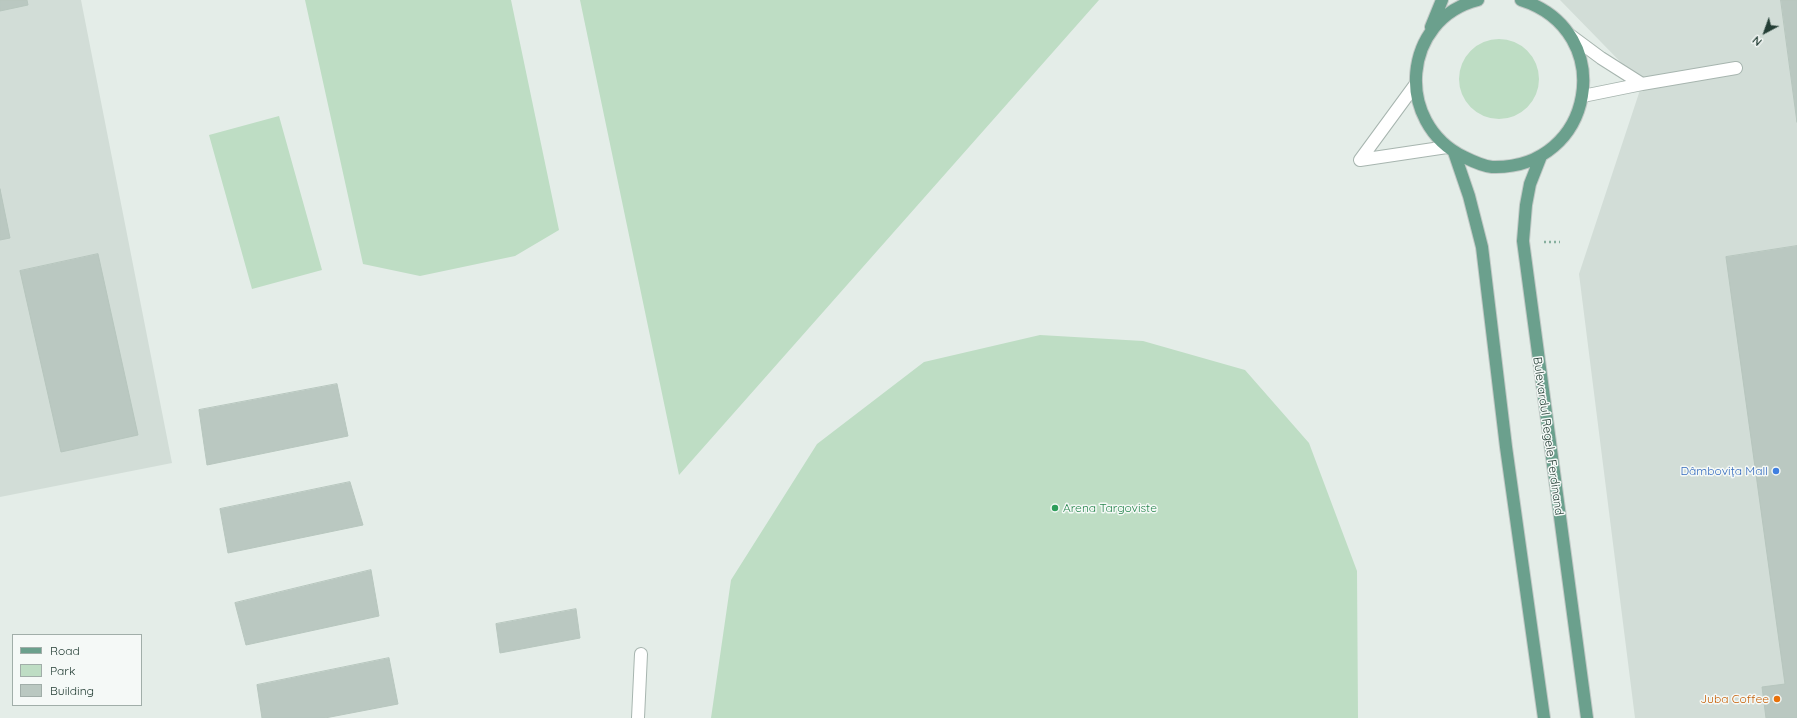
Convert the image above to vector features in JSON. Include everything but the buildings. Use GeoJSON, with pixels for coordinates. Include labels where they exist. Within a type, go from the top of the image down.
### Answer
{"type":"FeatureCollection","features":[{"type":"Feature","properties":{"kind":"main road","name":"Bulevardul Regele Ferdinand"},"geometry":{"type":"LineString","coordinates":[[1442,0],[1418,61],[1415,85],[1421,111],[1434,134],[1450,150],[1471,161],[1491,167],[1518,164],[1541,156],[1561,140],[1575,120],[1583,96],[1584,75],[1580,54],[1570,35],[1556,18],[1535,3],[1521,0]]}},
{"type":"Feature","properties":{"kind":"main road","name":"Bulevardul Regele Ferdinand"},"geometry":{"type":"LineString","coordinates":[[1426,39],[1441,20],[1464,4],[1478,0]]}},
{"type":"Feature","properties":{"kind":"main road"},"geometry":{"type":"LineString","coordinates":[[1450,150],[1469,196],[1479,234],[1506,447],[1544,718]]}},
{"type":"Feature","properties":{"kind":"main road","name":"Bulevardul Regele Ferdinand"},"geometry":{"type":"LineString","coordinates":[[1541,156],[1530,184],[1526,205],[1523,241],[1587,718]]}},
{"type":"Feature","properties":{"kind":"lane"},"geometry":{"type":"LineString","coordinates":[[1570,35],[1601,58],[1642,84]]}},
{"type":"Feature","properties":{"kind":"lane"},"geometry":{"type":"LineString","coordinates":[[1583,96],[1736,68]]}},
{"type":"Feature","properties":{"kind":"lane"},"geometry":{"type":"LineString","coordinates":[[1415,85],[1360,160],[1450,150]]}},
{"type":"Feature","properties":{"kind":"lane"},"geometry":{"type":"LineString","coordinates":[[638,718],[641,654]]}},
{"type":"Feature","properties":{"kind":"shaded area"},"geometry":{"type":"Polygon","coordinates":[[[0,0],[81,0],[172,463],[0,497],[0,0]]]}},
{"type":"Feature","properties":{"kind":"shaded area"},"geometry":{"type":"Polygon","coordinates":[[[1560,0],[1797,0],[1797,718],[1635,718],[1579,274],[1642,84],[1560,0]]]}},
{"type":"Feature","properties":{"kind":"green space"},"geometry":{"type":"Polygon","coordinates":[[[305,0],[511,0],[559,230],[515,256],[420,276],[363,264],[305,0]]]}},
{"type":"Feature","properties":{"kind":"green space"},"geometry":{"type":"Polygon","coordinates":[[[580,0],[1099,0],[679,475],[580,0]]]}},
{"type":"Feature","properties":{"kind":"green space"},"geometry":{"type":"Polygon","coordinates":[[[1499,39],[1514,42],[1527,51],[1536,64],[1539,79],[1536,94],[1527,107],[1514,116],[1499,119],[1484,116],[1471,107],[1462,94],[1459,79],[1462,64],[1471,51],[1484,42],[1499,39]]]}},
{"type":"Feature","properties":{"kind":"green space"},"geometry":{"type":"Polygon","coordinates":[[[279,116],[322,270],[252,289],[209,135],[279,116]]]}},
{"type":"Feature","properties":{"kind":"green space","name":"Arena Targoviste"},"geometry":{"type":"Polygon","coordinates":[[[1040,335],[1143,341],[1245,370],[1309,443],[1357,571],[1358,718],[711,718],[731,580],[817,444],[924,362],[1040,335]]]}},
{"type":"Feature","properties":{"kind":"place","name":"Dâmbovița Mall"},"geometry":{"type":"Point","coordinates":[1776,471]}},
{"type":"Feature","properties":{"kind":"place","name":"Arena Targoviste"},"geometry":{"type":"Point","coordinates":[1055,508]}},
{"type":"Feature","properties":{"kind":"place","name":"Juba Coffee"},"geometry":{"type":"Point","coordinates":[1777,699]}}]}
